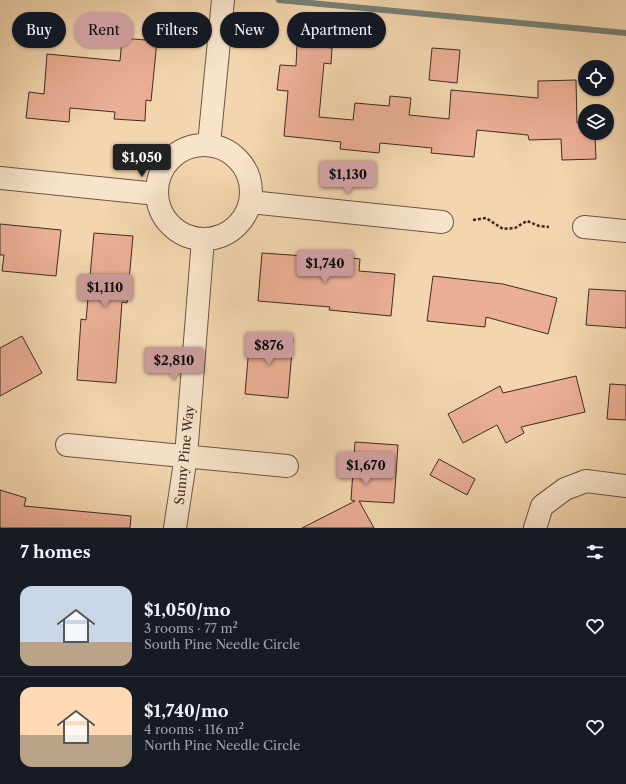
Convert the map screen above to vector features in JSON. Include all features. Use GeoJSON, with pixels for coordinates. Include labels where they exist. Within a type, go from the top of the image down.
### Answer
{"type":"FeatureCollection","features":[{"type":"Feature","properties":{"kind":"street"},"geometry":{"type":"LineString","coordinates":[[209,144],[223,0]]}},
{"type":"Feature","properties":{"kind":"street"},"geometry":{"type":"LineString","coordinates":[[209,144],[224,148],[237,158],[247,170],[251,186],[250,202],[244,217],[234,229],[219,236],[203,239],[189,236],[177,230],[167,220],[160,208],[157,194],[160,178],[166,164],[178,152],[192,146],[209,144]]}},
{"type":"Feature","properties":{"kind":"street"},"geometry":{"type":"LineString","coordinates":[[0,178],[157,194]]}},
{"type":"Feature","properties":{"kind":"street"},"geometry":{"type":"LineString","coordinates":[[250,202],[442,222]]}},
{"type":"Feature","properties":{"kind":"street"},"geometry":{"type":"LineString","coordinates":[[584,227],[626,231]]}},
{"type":"Feature","properties":{"kind":"street","name":"Sunny Pine Way"},"geometry":{"type":"LineString","coordinates":[[176,528],[186,456],[203,239]]}},
{"type":"Feature","properties":{"kind":"street"},"geometry":{"type":"LineString","coordinates":[[67,445],[287,466]]}},
{"type":"Feature","properties":{"kind":"street"},"geometry":{"type":"LineString","coordinates":[[534,528],[542,506],[565,489],[586,481],[626,486]]}},
{"type":"Feature","properties":{"kind":"path"},"geometry":{"type":"LineString","coordinates":[[473,220],[486,218],[503,229],[515,228],[527,221],[539,226],[549,227]]}},
{"type":"Feature","properties":{"kind":"building"},"geometry":{"type":"Polygon","coordinates":[[[134,39],[142,40],[142,48],[156,48],[151,101],[146,100],[145,121],[114,119],[115,112],[70,108],[69,122],[26,118],[29,92],[44,94],[47,54],[120,61],[121,48],[134,48],[134,39]]]}},
{"type":"Feature","properties":{"kind":"building"},"geometry":{"type":"Polygon","coordinates":[[[297,48],[332,48],[331,64],[324,63],[319,117],[353,120],[355,103],[389,106],[390,96],[411,98],[409,115],[449,119],[451,90],[538,98],[538,81],[576,80],[578,140],[595,140],[596,159],[562,160],[561,139],[529,140],[528,135],[477,130],[474,157],[431,153],[432,148],[380,143],[379,153],[340,149],[341,142],[284,136],[288,91],[277,90],[280,65],[296,66],[297,48]]]}},
{"type":"Feature","properties":{"kind":"building"},"geometry":{"type":"Polygon","coordinates":[[[432,48],[460,50],[457,83],[429,80],[432,48]]]}},
{"type":"Feature","properties":{"kind":"building"},"geometry":{"type":"Polygon","coordinates":[[[0,224],[61,230],[56,276],[2,271],[4,255],[0,255],[0,224]]]}},
{"type":"Feature","properties":{"kind":"building"},"geometry":{"type":"Polygon","coordinates":[[[94,233],[133,236],[127,303],[122,302],[116,383],[77,380],[81,319],[86,320],[94,233]]]}},
{"type":"Feature","properties":{"kind":"building"},"geometry":{"type":"Polygon","coordinates":[[[262,253],[334,258],[334,256],[360,259],[359,271],[395,274],[391,316],[329,310],[330,307],[258,301],[262,253]]]}},
{"type":"Feature","properties":{"kind":"building"},"geometry":{"type":"Polygon","coordinates":[[[433,276],[503,284],[557,298],[548,334],[486,317],[485,327],[427,321],[433,276]]]}},
{"type":"Feature","properties":{"kind":"building"},"geometry":{"type":"Polygon","coordinates":[[[589,289],[626,291],[626,328],[586,325],[589,289]]]}},
{"type":"Feature","properties":{"kind":"building"},"geometry":{"type":"Polygon","coordinates":[[[250,335],[293,339],[288,398],[245,394],[250,335]]]}},
{"type":"Feature","properties":{"kind":"building"},"geometry":{"type":"Polygon","coordinates":[[[22,336],[42,373],[0,396],[0,348],[22,336]]]}},
{"type":"Feature","properties":{"kind":"building"},"geometry":{"type":"Polygon","coordinates":[[[576,376],[585,412],[521,427],[524,433],[506,443],[497,425],[463,443],[448,414],[500,386],[503,393],[576,376]]]}},
{"type":"Feature","properties":{"kind":"building"},"geometry":{"type":"Polygon","coordinates":[[[610,384],[626,385],[626,420],[607,419],[610,384]]]}},
{"type":"Feature","properties":{"kind":"building"},"geometry":{"type":"Polygon","coordinates":[[[355,442],[398,445],[394,503],[359,501],[374,528],[302,528],[355,501],[351,500],[355,442]]]}},
{"type":"Feature","properties":{"kind":"building"},"geometry":{"type":"Polygon","coordinates":[[[439,459],[475,479],[467,495],[430,475],[439,459]]]}},
{"type":"Feature","properties":{"kind":"building"},"geometry":{"type":"Polygon","coordinates":[[[0,490],[26,498],[24,506],[131,516],[130,528],[0,528],[0,490]]]}},
{"type":"Feature","properties":{"kind":"waterway"},"geometry":{"type":"LineString","coordinates":[[279,0],[626,33]]}}]}
